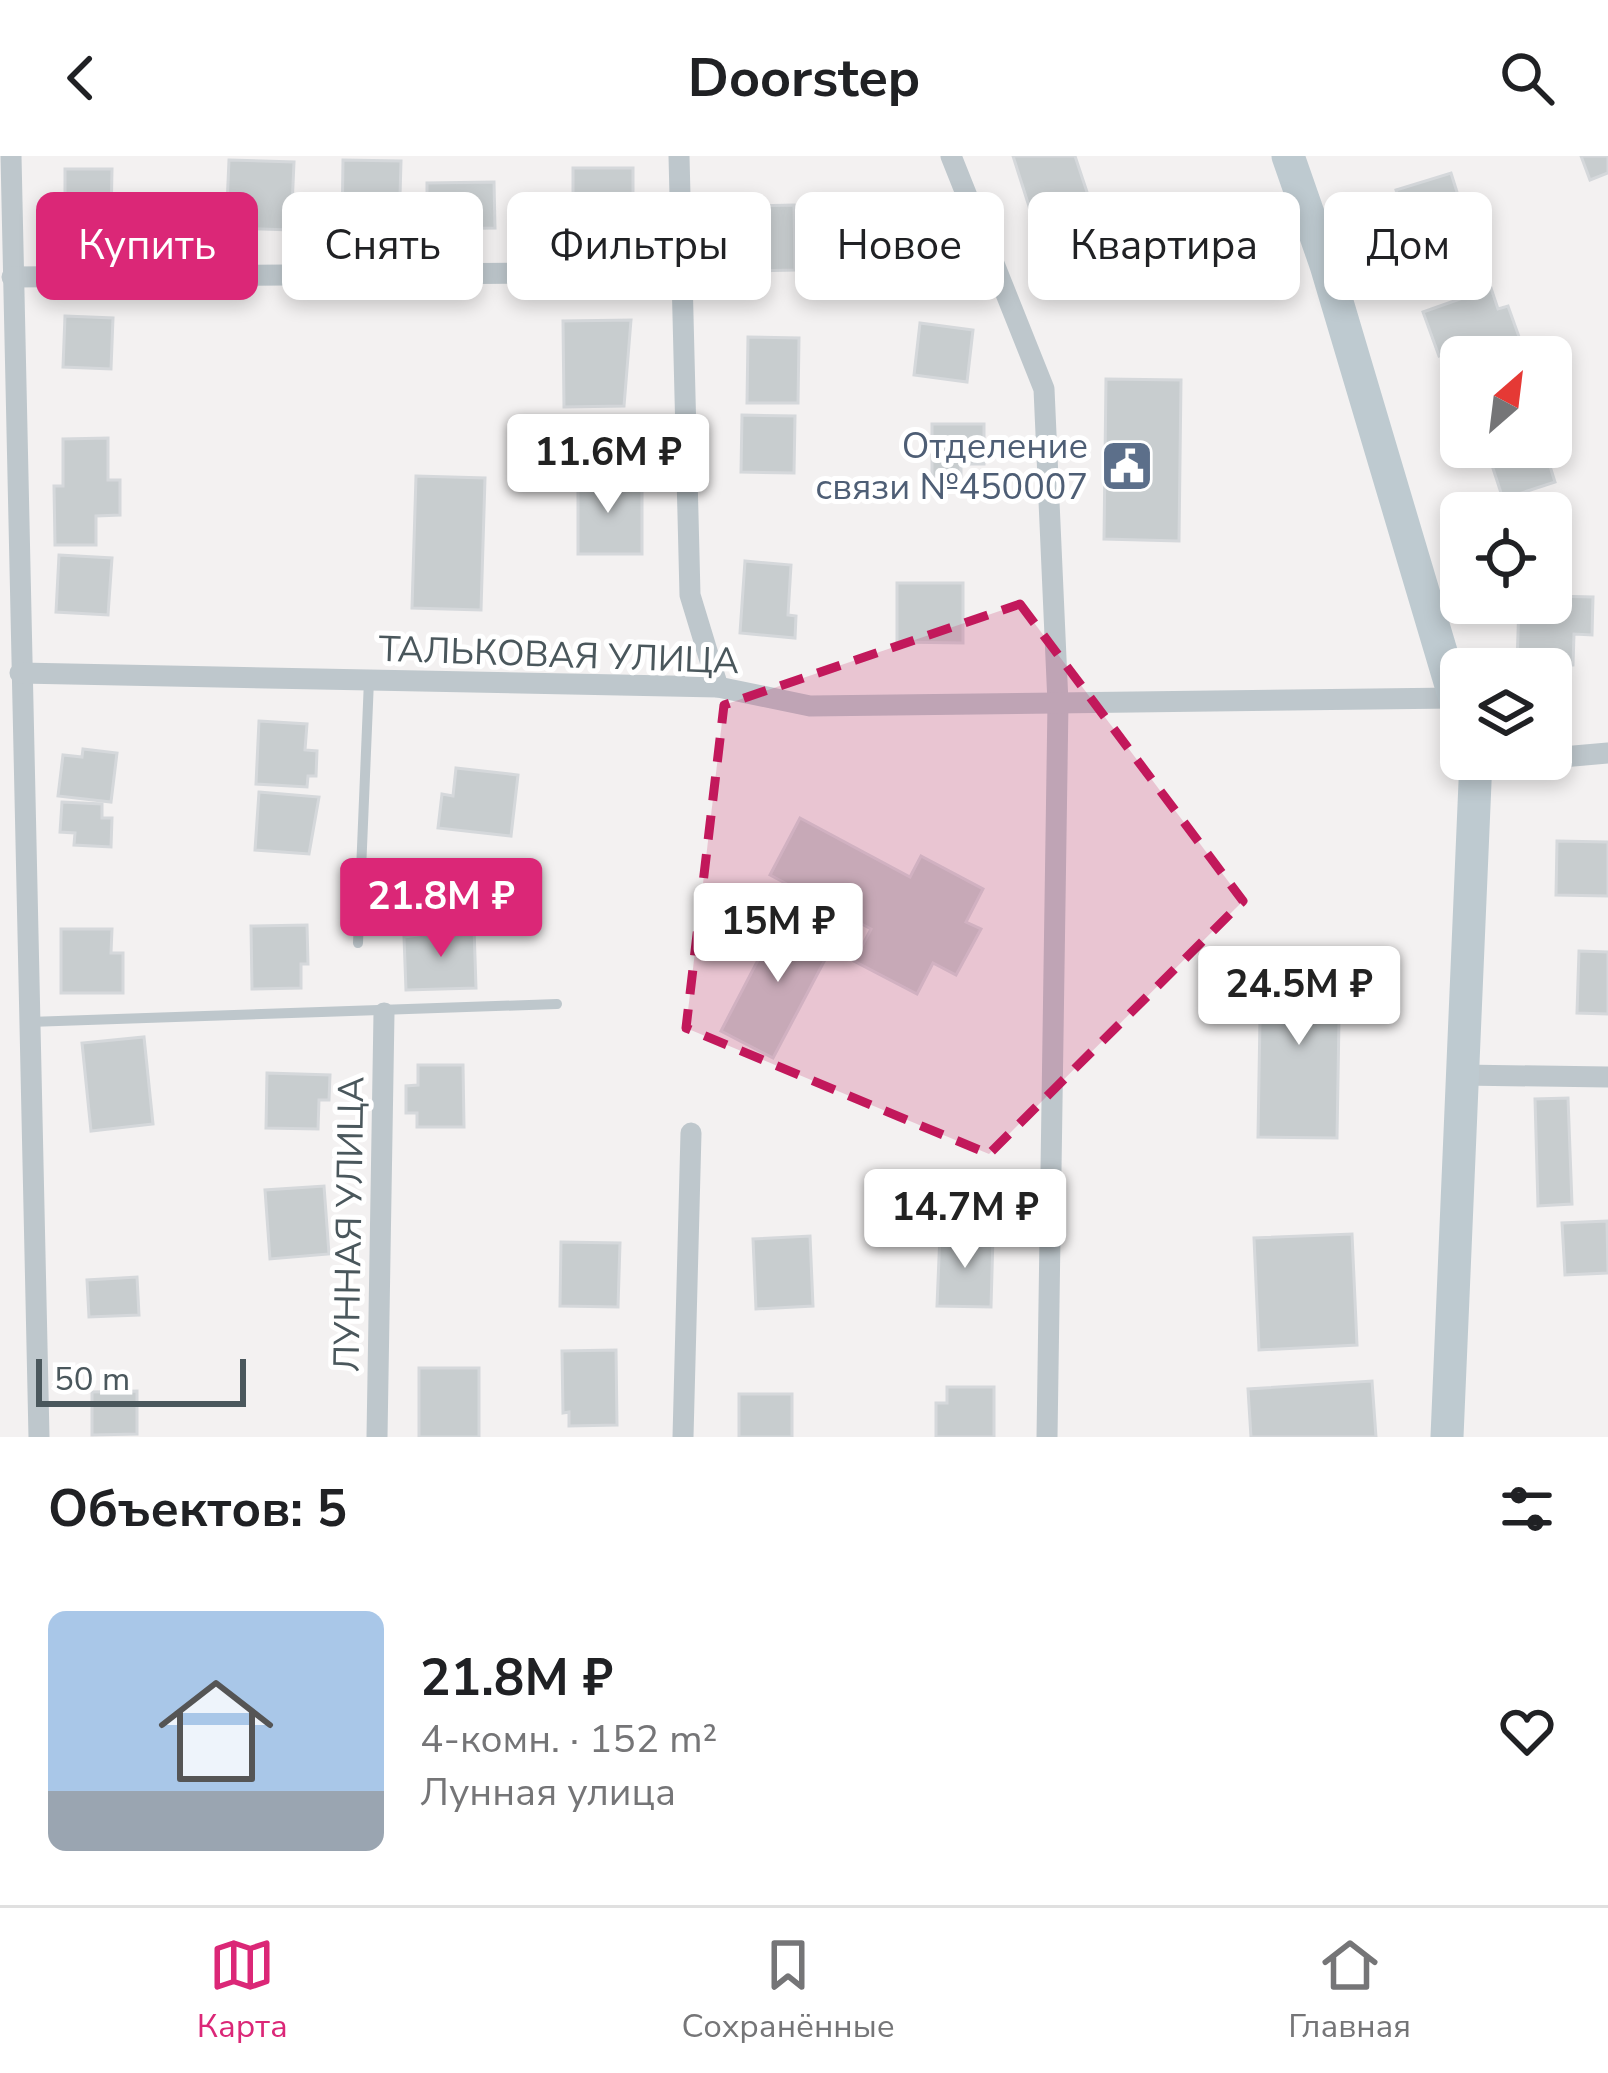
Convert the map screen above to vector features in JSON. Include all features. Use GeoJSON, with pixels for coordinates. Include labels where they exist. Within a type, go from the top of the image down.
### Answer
{"type":"FeatureCollection","features":[{"type":"Feature","properties":{"kind":"street"},"geometry":{"type":"LineString","coordinates":[[11,156],[39,1437]]}},
{"type":"Feature","properties":{"kind":"street"},"geometry":{"type":"LineString","coordinates":[[679,156],[680,192]]}},
{"type":"Feature","properties":{"kind":"street"},"geometry":{"type":"LineString","coordinates":[[951,156],[1044,388],[1058,703],[1047,1437]]}},
{"type":"Feature","properties":{"kind":"street"},"geometry":{"type":"LineString","coordinates":[[1288,156],[1326,265],[1440,651]]}},
{"type":"Feature","properties":{"kind":"street"},"geometry":{"type":"LineString","coordinates":[[12,277],[507,273]]}},
{"type":"Feature","properties":{"kind":"street"},"geometry":{"type":"LineString","coordinates":[[683,300],[690,595],[718,687]]}},
{"type":"Feature","properties":{"kind":"street","name":"ТАЛЬКОВАЯ УЛИЦА"},"geometry":{"type":"LineString","coordinates":[[20,673],[718,687],[810,706],[1058,703],[1440,708]]}},
{"type":"Feature","properties":{"kind":"street"},"geometry":{"type":"LineString","coordinates":[[1572,756],[1608,753]]}},
{"type":"Feature","properties":{"kind":"street"},"geometry":{"type":"LineString","coordinates":[[1448,1437],[1475,780]]}},
{"type":"Feature","properties":{"kind":"street","name":"ЛУННАЯ УЛИЦА"},"geometry":{"type":"LineString","coordinates":[[377,1437],[384,1013]]}},
{"type":"Feature","properties":{"kind":"street"},"geometry":{"type":"LineString","coordinates":[[1462,1075],[1608,1077]]}},
{"type":"Feature","properties":{"kind":"street"},"geometry":{"type":"LineString","coordinates":[[683,1437],[691,1133]]}},
{"type":"Feature","properties":{"kind":"lane"},"geometry":{"type":"LineString","coordinates":[[358,943],[369,680]]}},
{"type":"Feature","properties":{"kind":"lane"},"geometry":{"type":"LineString","coordinates":[[29,1022],[557,1004]]}},
{"type":"Feature","properties":{"kind":"highlighted area"},"geometry":{"type":"Polygon","coordinates":[[[1020,604],[1243,901],[989,1154],[686,1028],[724,705],[1020,604]]]}},
{"type":"Feature","properties":{"kind":"building"},"geometry":{"type":"Polygon","coordinates":[[[1013,156],[1075,156],[1087,192],[1028,192],[1028,203],[1013,156]]]}},
{"type":"Feature","properties":{"kind":"building"},"geometry":{"type":"Polygon","coordinates":[[[1581,156],[1608,156],[1608,173],[1590,180],[1581,156]]]}},
{"type":"Feature","properties":{"kind":"building"},"geometry":{"type":"Polygon","coordinates":[[[229,160],[294,162],[293,192],[282,192],[282,230],[258,229],[258,192],[228,192],[229,160]]]}},
{"type":"Feature","properties":{"kind":"building"},"geometry":{"type":"Polygon","coordinates":[[[343,160],[401,161],[400,192],[343,192],[343,160]]]}},
{"type":"Feature","properties":{"kind":"building"},"geometry":{"type":"Polygon","coordinates":[[[573,168],[633,168],[633,192],[573,192],[573,168]]]}},
{"type":"Feature","properties":{"kind":"building"},"geometry":{"type":"Polygon","coordinates":[[[65,169],[112,169],[112,192],[65,192],[65,169]]]}},
{"type":"Feature","properties":{"kind":"building"},"geometry":{"type":"Polygon","coordinates":[[[1451,173],[1457,192],[1397,192],[1451,173]]]}},
{"type":"Feature","properties":{"kind":"building"},"geometry":{"type":"Polygon","coordinates":[[[494,182],[495,228],[483,228],[483,192],[427,192],[427,183],[494,182]]]}},
{"type":"Feature","properties":{"kind":"building"},"geometry":{"type":"Polygon","coordinates":[[[771,205],[794,205],[795,270],[771,270],[771,205]]]}},
{"type":"Feature","properties":{"kind":"building"},"geometry":{"type":"Polygon","coordinates":[[[1492,291],[1498,309],[1508,306],[1519,336],[1440,336],[1439,356],[1423,312],[1457,300],[1492,300],[1492,291]]]}},
{"type":"Feature","properties":{"kind":"building"},"geometry":{"type":"Polygon","coordinates":[[[65,316],[113,318],[111,369],[63,367],[65,316]]]}},
{"type":"Feature","properties":{"kind":"building"},"geometry":{"type":"Polygon","coordinates":[[[631,320],[624,406],[564,407],[563,321],[631,320]]]}},
{"type":"Feature","properties":{"kind":"building"},"geometry":{"type":"Polygon","coordinates":[[[920,323],[973,330],[967,382],[914,375],[920,323]]]}},
{"type":"Feature","properties":{"kind":"building"},"geometry":{"type":"Polygon","coordinates":[[[748,337],[799,338],[798,403],[747,403],[748,337]]]}},
{"type":"Feature","properties":{"kind":"building"},"geometry":{"type":"Polygon","coordinates":[[[1106,379],[1181,380],[1179,541],[1104,539],[1106,379]]]}},
{"type":"Feature","properties":{"kind":"building"},"geometry":{"type":"Polygon","coordinates":[[[742,415],[795,416],[794,473],[741,472],[742,415]]]}},
{"type":"Feature","properties":{"kind":"building"},"geometry":{"type":"Polygon","coordinates":[[[932,424],[984,424],[984,464],[961,464],[961,477],[932,477],[932,424]]]}},
{"type":"Feature","properties":{"kind":"building"},"geometry":{"type":"Polygon","coordinates":[[[108,438],[108,480],[120,480],[120,515],[96,516],[96,545],[55,545],[54,486],[63,486],[63,439],[108,438]]]}},
{"type":"Feature","properties":{"kind":"building"},"geometry":{"type":"Polygon","coordinates":[[[1493,468],[1551,468],[1555,482],[1524,492],[1501,492],[1493,468]]]}},
{"type":"Feature","properties":{"kind":"building"},"geometry":{"type":"Polygon","coordinates":[[[578,471],[612,471],[612,489],[642,489],[642,554],[578,554],[578,471]]]}},
{"type":"Feature","properties":{"kind":"building"},"geometry":{"type":"Polygon","coordinates":[[[416,476],[485,478],[481,610],[412,608],[416,476]]]}},
{"type":"Feature","properties":{"kind":"building"},"geometry":{"type":"Polygon","coordinates":[[[59,555],[112,558],[108,615],[56,612],[59,555]]]}},
{"type":"Feature","properties":{"kind":"building"},"geometry":{"type":"Polygon","coordinates":[[[745,561],[791,565],[788,615],[796,616],[795,638],[740,633],[745,561]]]}},
{"type":"Feature","properties":{"kind":"building"},"geometry":{"type":"Polygon","coordinates":[[[897,583],[963,583],[963,643],[897,642],[897,583]]]}},
{"type":"Feature","properties":{"kind":"building"},"geometry":{"type":"Polygon","coordinates":[[[1572,596],[1593,597],[1592,635],[1574,634],[1573,665],[1572,648],[1518,648],[1518,624],[1572,624],[1572,596]]]}},
{"type":"Feature","properties":{"kind":"building"},"geometry":{"type":"Polygon","coordinates":[[[259,721],[307,724],[305,750],[317,751],[316,776],[308,776],[307,787],[256,784],[259,721]]]}},
{"type":"Feature","properties":{"kind":"building"},"geometry":{"type":"Polygon","coordinates":[[[83,749],[117,753],[111,802],[58,796],[63,755],[82,757],[83,749]]]}},
{"type":"Feature","properties":{"kind":"building"},"geometry":{"type":"Polygon","coordinates":[[[456,768],[518,775],[511,836],[438,828],[442,794],[453,796],[456,768]]]}},
{"type":"Feature","properties":{"kind":"building"},"geometry":{"type":"Polygon","coordinates":[[[259,792],[319,797],[309,854],[255,850],[259,792]]]}},
{"type":"Feature","properties":{"kind":"building"},"geometry":{"type":"Polygon","coordinates":[[[62,802],[102,804],[102,818],[112,818],[111,847],[74,845],[75,833],[60,832],[62,802]]]}},
{"type":"Feature","properties":{"kind":"building"},"geometry":{"type":"Polygon","coordinates":[[[800,818],[910,877],[921,856],[983,889],[966,922],[981,929],[956,975],[933,963],[917,994],[854,961],[871,929],[770,875],[800,818]]]}},
{"type":"Feature","properties":{"kind":"building"},"geometry":{"type":"Polygon","coordinates":[[[1557,841],[1608,842],[1608,896],[1556,895],[1557,841]]]}},
{"type":"Feature","properties":{"kind":"building"},"geometry":{"type":"Polygon","coordinates":[[[783,912],[836,939],[773,1058],[721,1031],[783,912]]]}},
{"type":"Feature","properties":{"kind":"building"},"geometry":{"type":"Polygon","coordinates":[[[307,925],[308,964],[301,964],[301,988],[252,989],[251,926],[307,925]]]}},
{"type":"Feature","properties":{"kind":"building"},"geometry":{"type":"Polygon","coordinates":[[[474,927],[476,988],[406,990],[404,937],[474,927]]]}},
{"type":"Feature","properties":{"kind":"building"},"geometry":{"type":"Polygon","coordinates":[[[61,929],[112,929],[111,953],[123,953],[123,993],[61,993],[61,929]]]}},
{"type":"Feature","properties":{"kind":"building"},"geometry":{"type":"Polygon","coordinates":[[[1579,951],[1608,952],[1608,1014],[1577,1013],[1579,951]]]}},
{"type":"Feature","properties":{"kind":"building"},"geometry":{"type":"Polygon","coordinates":[[[1261,959],[1340,960],[1337,1138],[1258,1137],[1261,959]]]}},
{"type":"Feature","properties":{"kind":"building"},"geometry":{"type":"Polygon","coordinates":[[[144,1037],[153,1124],[91,1131],[82,1043],[144,1037]]]}},
{"type":"Feature","properties":{"kind":"building"},"geometry":{"type":"Polygon","coordinates":[[[418,1065],[463,1065],[464,1127],[417,1127],[417,1113],[406,1113],[406,1086],[418,1085],[418,1065]]]}},
{"type":"Feature","properties":{"kind":"building"},"geometry":{"type":"Polygon","coordinates":[[[267,1073],[330,1075],[329,1100],[319,1100],[318,1129],[266,1128],[267,1073]]]}},
{"type":"Feature","properties":{"kind":"building"},"geometry":{"type":"Polygon","coordinates":[[[1568,1098],[1572,1204],[1538,1206],[1535,1099],[1568,1098]]]}},
{"type":"Feature","properties":{"kind":"building"},"geometry":{"type":"Polygon","coordinates":[[[324,1186],[329,1254],[270,1259],[265,1190],[324,1186]]]}},
{"type":"Feature","properties":{"kind":"building"},"geometry":{"type":"Polygon","coordinates":[[[1607,1221],[1608,1273],[1565,1275],[1562,1223],[1607,1221]]]}},
{"type":"Feature","properties":{"kind":"building"},"geometry":{"type":"Polygon","coordinates":[[[940,1234],[993,1236],[991,1307],[937,1306],[940,1234]]]}},
{"type":"Feature","properties":{"kind":"building"},"geometry":{"type":"Polygon","coordinates":[[[1352,1234],[1357,1345],[1259,1350],[1254,1238],[1352,1234]]]}},
{"type":"Feature","properties":{"kind":"building"},"geometry":{"type":"Polygon","coordinates":[[[810,1236],[813,1306],[756,1309],[753,1239],[810,1236]]]}},
{"type":"Feature","properties":{"kind":"building"},"geometry":{"type":"Polygon","coordinates":[[[561,1242],[620,1243],[618,1307],[560,1306],[561,1242]]]}},
{"type":"Feature","properties":{"kind":"building"},"geometry":{"type":"Polygon","coordinates":[[[137,1277],[139,1315],[89,1317],[87,1280],[137,1277]]]}},
{"type":"Feature","properties":{"kind":"building"},"geometry":{"type":"Polygon","coordinates":[[[616,1350],[617,1425],[569,1426],[569,1412],[563,1413],[562,1351],[616,1350]]]}},
{"type":"Feature","properties":{"kind":"building"},"geometry":{"type":"Polygon","coordinates":[[[419,1368],[479,1368],[479,1437],[419,1437],[419,1368]]]}},
{"type":"Feature","properties":{"kind":"building"},"geometry":{"type":"Polygon","coordinates":[[[1372,1381],[1376,1437],[1251,1437],[1248,1389],[1372,1381]]]}},
{"type":"Feature","properties":{"kind":"building"},"geometry":{"type":"Polygon","coordinates":[[[947,1387],[994,1387],[994,1437],[936,1437],[936,1403],[947,1403],[947,1387]]]}},
{"type":"Feature","properties":{"kind":"building"},"geometry":{"type":"Polygon","coordinates":[[[137,1391],[137,1434],[92,1435],[92,1392],[137,1391]]]}},
{"type":"Feature","properties":{"kind":"building"},"geometry":{"type":"Polygon","coordinates":[[[739,1394],[792,1394],[792,1437],[739,1437],[739,1394]]]}},
{"type":"Feature","properties":{"kind":"place","name":"Отделение связи №450007"},"geometry":{"type":"Point","coordinates":[1127,466]}}]}
